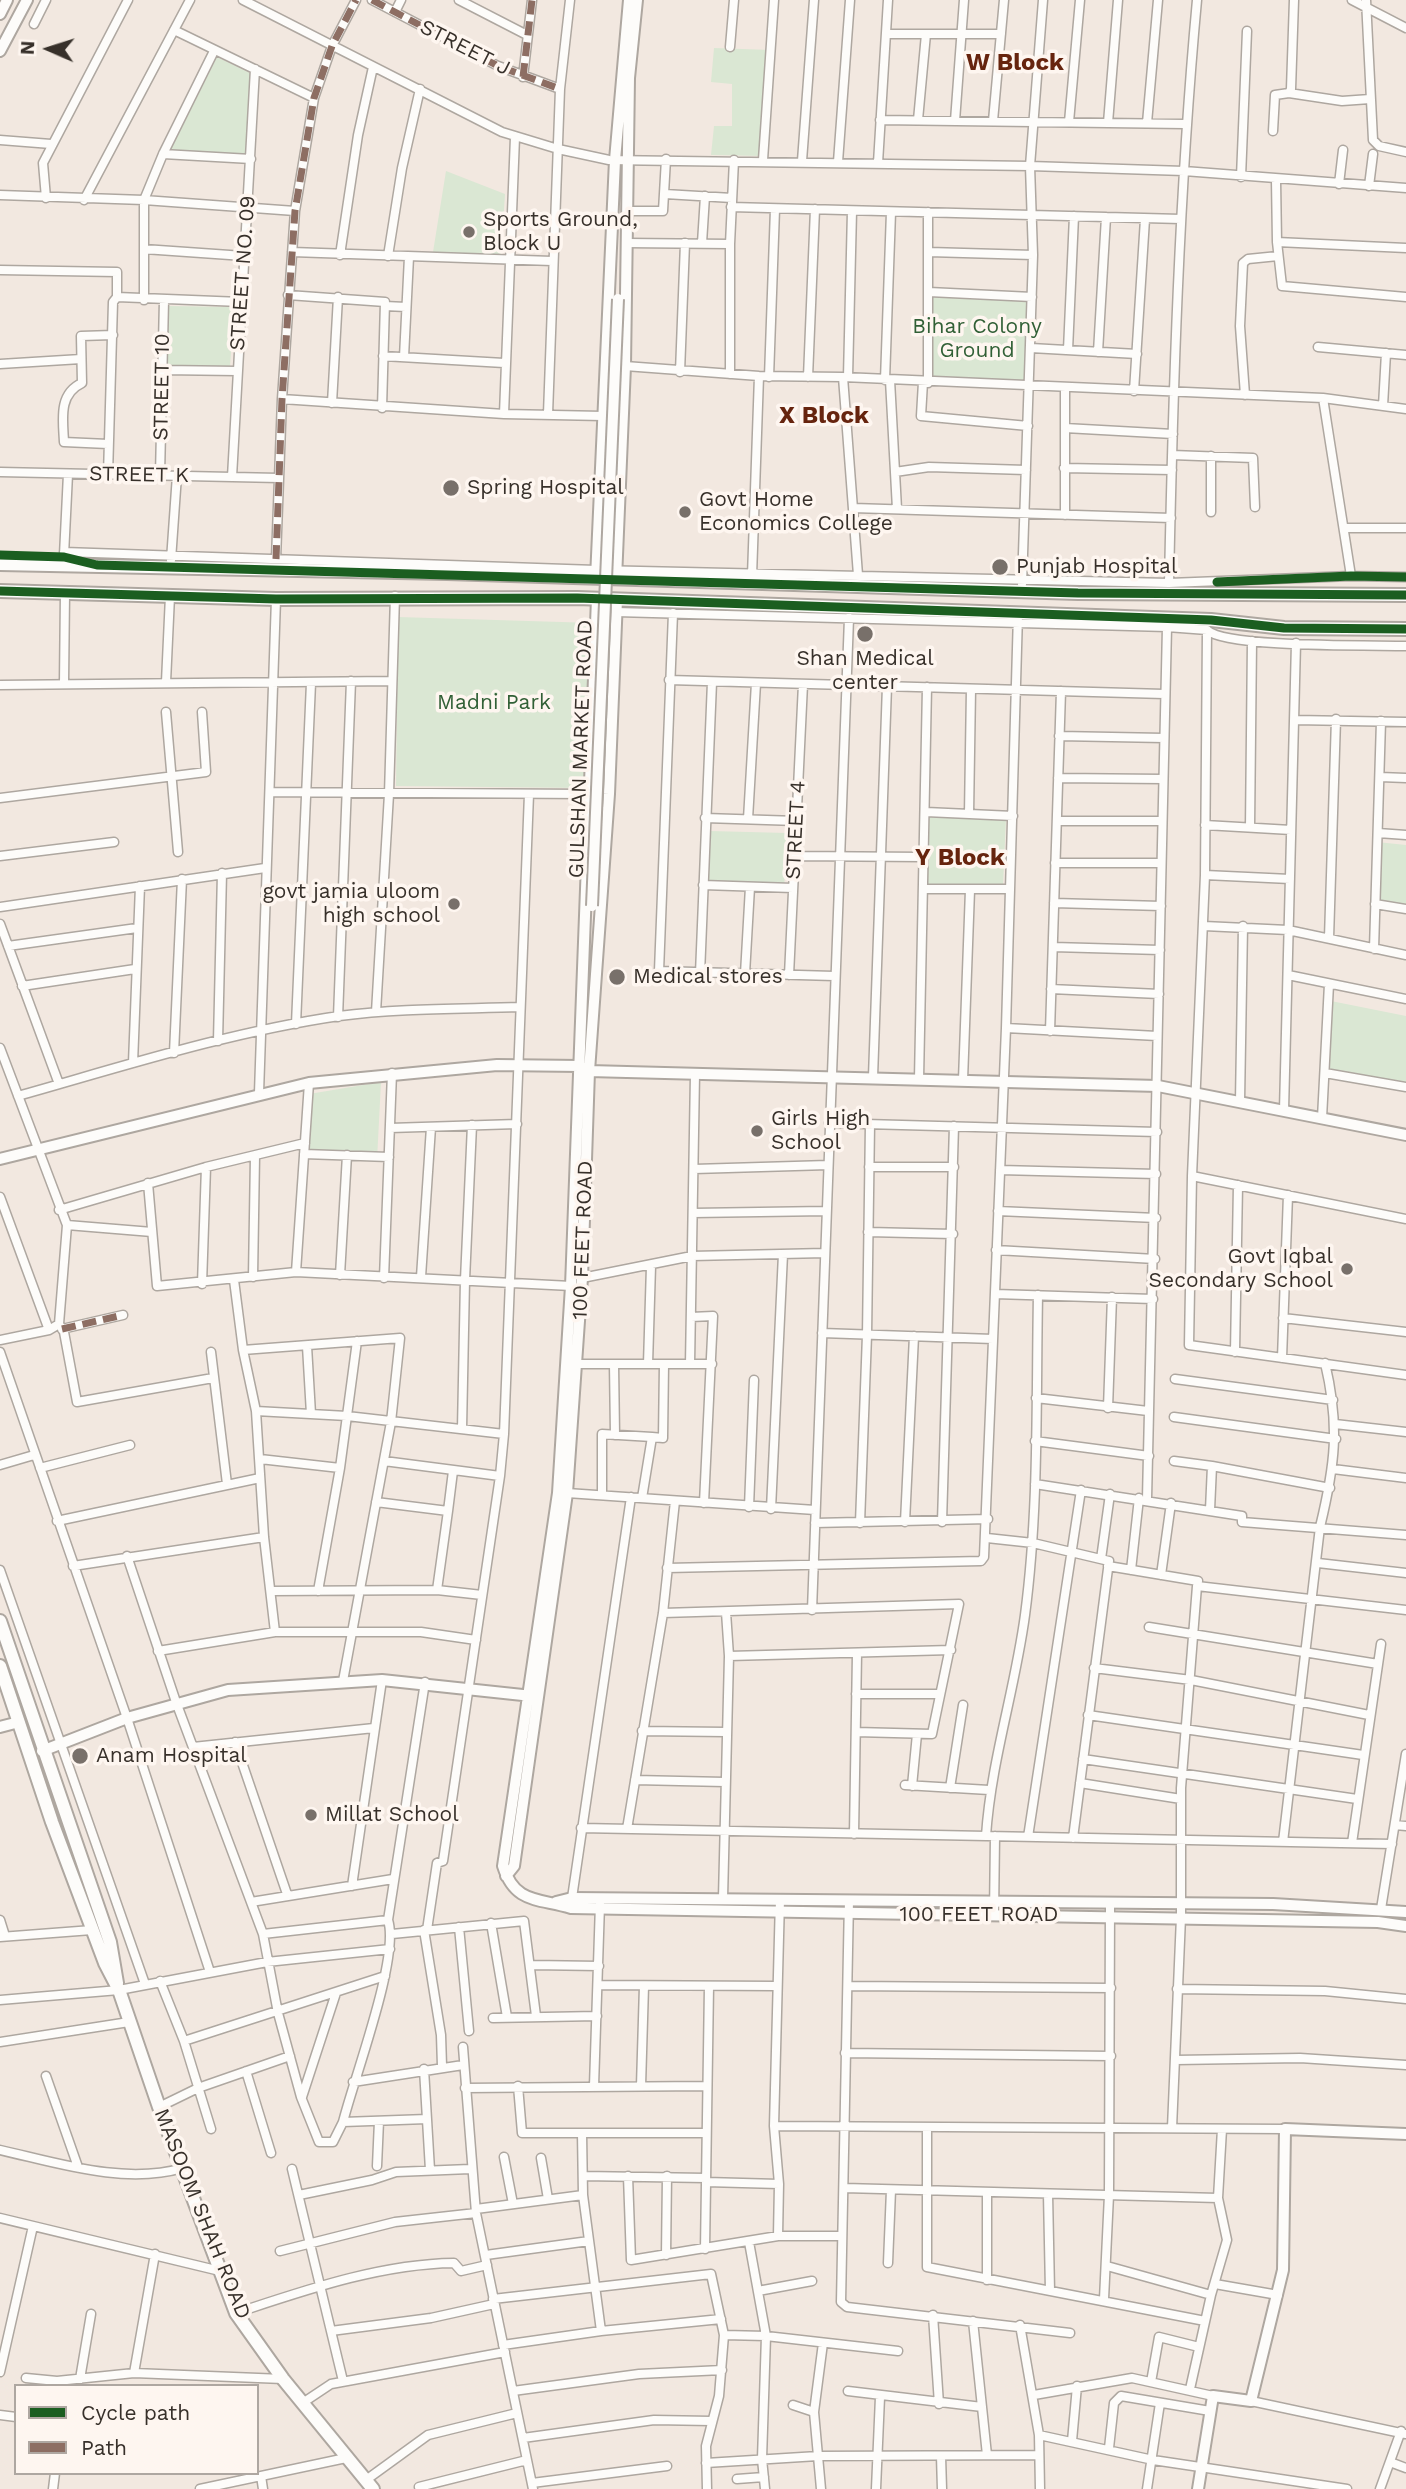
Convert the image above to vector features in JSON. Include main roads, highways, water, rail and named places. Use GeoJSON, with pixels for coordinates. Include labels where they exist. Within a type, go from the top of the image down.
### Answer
{"type":"FeatureCollection","features":[{"type":"Feature","properties":{"kind":"main road"},"geometry":{"type":"LineString","coordinates":[[0,14],[7,0]]}},
{"type":"Feature","properties":{"kind":"main road"},"geometry":{"type":"LineString","coordinates":[[0,51],[27,0]]}},
{"type":"Feature","properties":{"kind":"main road","name":"GULSHAN MARKET ROAD"},"geometry":{"type":"LineString","coordinates":[[616,574],[625,366],[626,211],[621,160],[629,0]]}},
{"type":"Feature","properties":{"kind":"main road","name":"GULSHAN MARKET ROAD"},"geometry":{"type":"LineString","coordinates":[[596,574],[612,265],[637,0]]}},
{"type":"Feature","properties":{"kind":"main road","name":"GULSHAN MARKET ROAD"},"geometry":{"type":"LineString","coordinates":[[590,957],[618,299],[626,260]]}},
{"type":"Feature","properties":{"kind":"main road","name":"GULSHAN MARKET ROAD"},"geometry":{"type":"LineString","coordinates":[[612,265],[618,299]]}},
{"type":"Feature","properties":{"kind":"main road"},"geometry":{"type":"LineString","coordinates":[[0,555],[64,555],[97,565]]}},
{"type":"Feature","properties":{"kind":"main road"},"geometry":{"type":"LineString","coordinates":[[0,564],[97,565],[171,561],[1406,595]]}},
{"type":"Feature","properties":{"kind":"main road"},"geometry":{"type":"LineString","coordinates":[[0,591],[276,599],[395,596],[597,598],[617,606],[1018,618],[1211,620],[1284,628],[1406,629]]}},
{"type":"Feature","properties":{"kind":"main road","name":"100 FEET ROAD"},"geometry":{"type":"LineString","coordinates":[[590,957],[587,794],[597,598]]}},
{"type":"Feature","properties":{"kind":"main road","name":"100 FEET ROAD"},"geometry":{"type":"LineString","coordinates":[[531,1696],[558,1493],[590,957],[609,794],[617,606]]}},
{"type":"Feature","properties":{"kind":"main road"},"geometry":{"type":"LineString","coordinates":[[0,1159],[259,1093],[309,1083],[392,1073],[518,1065],[695,1073],[1157,1086],[1197,1091],[1406,1135]]}},
{"type":"Feature","properties":{"kind":"main road","name":"100 FEET ROAD"},"geometry":{"type":"LineString","coordinates":[[584,1069],[582,1278],[567,1493],[503,1866],[512,1888],[522,1896],[571,1908],[600,1903],[723,1898],[994,1902],[1181,1917],[1378,1922],[1406,1926]]}},
{"type":"Feature","properties":{"kind":"main road","name":"MASOOM SHAH ROAD"},"geometry":{"type":"LineString","coordinates":[[0,1620],[5,1653],[67,1816],[110,1942],[118,1988]]}},
{"type":"Feature","properties":{"kind":"main road","name":"MASOOM SHAH ROAD"},"geometry":{"type":"LineString","coordinates":[[0,1665],[52,1822],[118,1988],[236,2313],[283,2379],[370,2485]]}},
{"type":"Feature","properties":{"kind":"main road"},"geometry":{"type":"LineString","coordinates":[[43,1751],[127,1718],[176,1702],[228,1690],[382,1680],[425,1682],[531,1696]]}},
{"type":"Feature","properties":{"kind":"main road"},"geometry":{"type":"LineString","coordinates":[[0,1727],[19,1722]]}},
{"type":"Feature","properties":{"kind":"main road"},"geometry":{"type":"LineString","coordinates":[[52,1822],[67,1816]]}},
{"type":"Feature","properties":{"kind":"main road","name":"100 FEET ROAD"},"geometry":{"type":"LineString","coordinates":[[553,1903],[572,1898],[600,1903],[849,1914],[994,1915],[1110,1910],[1180,1903],[1406,1912]]}},
{"type":"Feature","properties":{"kind":"main road"},"geometry":{"type":"LineString","coordinates":[[1198,2489],[1213,2396],[1251,2401],[1278,2295],[1283,2270],[1285,2129],[1406,2134]]}},
{"type":"Feature","properties":{"kind":"place","name":"Sports Ground, Block U"},"geometry":{"type":"Point","coordinates":[469,232]}},
{"type":"Feature","properties":{"kind":"place","name":"Spring Hospital"},"geometry":{"type":"Point","coordinates":[451,488]}},
{"type":"Feature","properties":{"kind":"place","name":"Govt Home Economics College"},"geometry":{"type":"Point","coordinates":[685,512]}},
{"type":"Feature","properties":{"kind":"place","name":"Punjab Hospital"},"geometry":{"type":"Point","coordinates":[1000,567]}},
{"type":"Feature","properties":{"kind":"place","name":"Shan Medical center"},"geometry":{"type":"Point","coordinates":[865,634]}},
{"type":"Feature","properties":{"kind":"place","name":"govt jamia uloom high school"},"geometry":{"type":"Point","coordinates":[454,904]}},
{"type":"Feature","properties":{"kind":"place","name":"Medical stores"},"geometry":{"type":"Point","coordinates":[617,977]}},
{"type":"Feature","properties":{"kind":"place","name":"Girls High School"},"geometry":{"type":"Point","coordinates":[757,1131]}},
{"type":"Feature","properties":{"kind":"place","name":"Govt Iqbal Secondary School"},"geometry":{"type":"Point","coordinates":[1347,1269]}},
{"type":"Feature","properties":{"kind":"place","name":"Anam Hospital"},"geometry":{"type":"Point","coordinates":[80,1756]}},
{"type":"Feature","properties":{"kind":"place","name":"Millat School"},"geometry":{"type":"Point","coordinates":[311,1815]}},
{"type":"Feature","properties":{"kind":"district","name":"W Block"},"geometry":{"type":"Point","coordinates":[1015,63]}},
{"type":"Feature","properties":{"kind":"district","name":"X Block"},"geometry":{"type":"Point","coordinates":[824,416]}},
{"type":"Feature","properties":{"kind":"district","name":"Y Block"},"geometry":{"type":"Point","coordinates":[960,858]}},
{"type":"Feature","properties":{"kind":"park label","name":"Bihar Colony Ground"},"geometry":{"type":"Point","coordinates":[977,339]}},
{"type":"Feature","properties":{"kind":"park label","name":"Madni Park"},"geometry":{"type":"Point","coordinates":[494,703]}}]}
